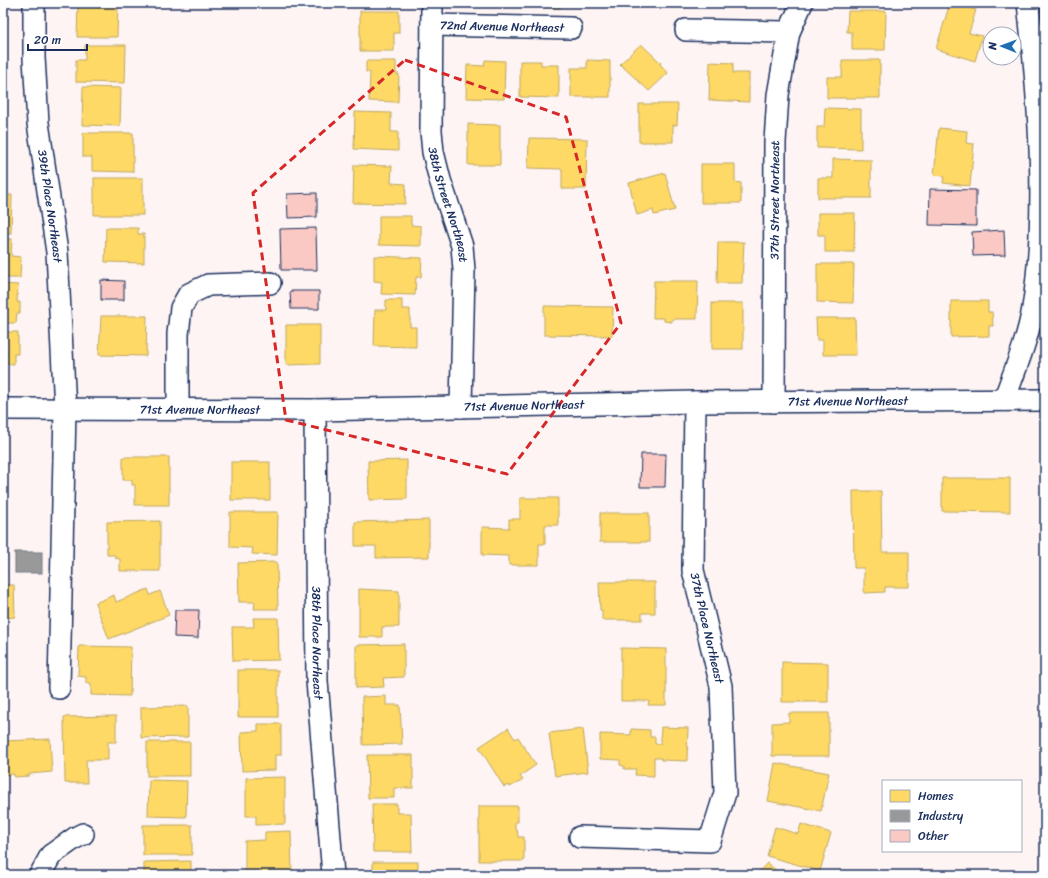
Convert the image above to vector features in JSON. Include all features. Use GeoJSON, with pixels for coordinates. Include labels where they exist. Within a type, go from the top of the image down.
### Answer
{"type":"FeatureCollection","features":[{"type":"Feature","properties":{"kind":"street","name":"39th Place Northeast"},"geometry":{"type":"LineString","coordinates":[[34,3],[34,58],[38,123],[56,252],[65,409],[59,688]]}},
{"type":"Feature","properties":{"kind":"street","name":"38th Street Northeast"},"geometry":{"type":"LineString","coordinates":[[432,3],[431,131],[433,152],[440,180],[462,246],[464,270],[461,406]]}},
{"type":"Feature","properties":{"kind":"street","name":"37th Street Northeast"},"geometry":{"type":"LineString","coordinates":[[774,402],[775,142],[778,95],[789,32],[802,3]]}},
{"type":"Feature","properties":{"kind":"street"},"geometry":{"type":"LineString","coordinates":[[1004,400],[1016,367],[1033,308],[1039,264],[1041,166],[1028,3]]}},
{"type":"Feature","properties":{"kind":"street","name":"72nd Avenue Northeast"},"geometry":{"type":"LineString","coordinates":[[432,25],[571,28]]}},
{"type":"Feature","properties":{"kind":"street"},"geometry":{"type":"LineString","coordinates":[[686,30],[789,32]]}},
{"type":"Feature","properties":{"kind":"street"},"geometry":{"type":"LineString","coordinates":[[178,410],[178,334],[181,308],[189,294],[208,285],[270,283]]}},
{"type":"Feature","properties":{"kind":"street","name":"71st Avenue Northeast"},"geometry":{"type":"LineString","coordinates":[[3,409],[315,410],[696,402],[1045,400]]}},
{"type":"Feature","properties":{"kind":"street","name":"37th Place Northeast"},"geometry":{"type":"LineString","coordinates":[[580,837],[710,841],[725,793],[721,686],[693,570],[696,402]]}},
{"type":"Feature","properties":{"kind":"street","name":"38th Place Northeast"},"geometry":{"type":"LineString","coordinates":[[315,410],[316,681],[333,875]]}},
{"type":"Feature","properties":{"kind":"street"},"geometry":{"type":"LineString","coordinates":[[40,875],[51,855],[83,834]]}},
{"type":"Feature","properties":{"kind":"highlighted area"},"geometry":{"type":"Polygon","coordinates":[[[405,60],[566,117],[621,323],[507,474],[286,420],[253,193],[405,60]]]}},
{"type":"Feature","properties":{"kind":"building: Homes"},"geometry":{"type":"Polygon","coordinates":[[[78,3],[118,3],[117,37],[77,37],[78,3]]]}},
{"type":"Feature","properties":{"kind":"building: Homes"},"geometry":{"type":"Polygon","coordinates":[[[541,3],[560,3],[560,8],[541,7],[541,3]]]}},
{"type":"Feature","properties":{"kind":"building: Homes"},"geometry":{"type":"Polygon","coordinates":[[[633,3],[654,3],[654,7],[633,7],[633,3]]]}},
{"type":"Feature","properties":{"kind":"building: Homes"},"geometry":{"type":"Polygon","coordinates":[[[706,3],[706,5],[686,4],[706,3]]]}},
{"type":"Feature","properties":{"kind":"building: Homes"},"geometry":{"type":"Polygon","coordinates":[[[855,3],[891,3],[891,6],[855,5],[855,3]]]}},
{"type":"Feature","properties":{"kind":"building: Homes"},"geometry":{"type":"Polygon","coordinates":[[[950,3],[976,10],[969,33],[982,36],[975,61],[936,49],[950,3]]]}},
{"type":"Feature","properties":{"kind":"building: Homes"},"geometry":{"type":"Polygon","coordinates":[[[360,11],[399,11],[399,33],[394,33],[394,51],[360,51],[360,11]]]}},
{"type":"Feature","properties":{"kind":"building: Homes"},"geometry":{"type":"Polygon","coordinates":[[[848,11],[886,11],[885,50],[852,50],[852,32],[847,32],[848,11]]]}},
{"type":"Feature","properties":{"kind":"building: Homes"},"geometry":{"type":"Polygon","coordinates":[[[641,44],[661,63],[660,64],[668,73],[649,91],[620,64],[641,44]]]}},
{"type":"Feature","properties":{"kind":"building: Homes"},"geometry":{"type":"Polygon","coordinates":[[[85,45],[126,45],[125,83],[76,82],[76,60],[85,60],[85,45]]]}},
{"type":"Feature","properties":{"kind":"building: Homes"},"geometry":{"type":"Polygon","coordinates":[[[485,60],[505,61],[504,99],[466,98],[467,65],[484,66],[485,60]]]}},
{"type":"Feature","properties":{"kind":"building: Homes"},"geometry":{"type":"Polygon","coordinates":[[[587,60],[610,61],[610,97],[571,97],[571,68],[587,68],[587,60]]]}},
{"type":"Feature","properties":{"kind":"building: Homes"},"geometry":{"type":"Polygon","coordinates":[[[842,60],[880,60],[880,98],[827,98],[827,77],[842,77],[842,60]]]}},
{"type":"Feature","properties":{"kind":"building: Homes"},"geometry":{"type":"Polygon","coordinates":[[[366,61],[396,61],[396,74],[399,74],[398,102],[369,101],[370,72],[366,72],[366,61]]]}},
{"type":"Feature","properties":{"kind":"building: Homes"},"geometry":{"type":"Polygon","coordinates":[[[520,61],[541,61],[541,65],[559,65],[559,98],[520,97],[520,61]]]}},
{"type":"Feature","properties":{"kind":"building: Homes"},"geometry":{"type":"Polygon","coordinates":[[[710,62],[733,63],[733,73],[749,73],[749,102],[709,100],[710,62]]]}},
{"type":"Feature","properties":{"kind":"building: Homes"},"geometry":{"type":"Polygon","coordinates":[[[83,87],[121,88],[120,126],[82,125],[83,87]]]}},
{"type":"Feature","properties":{"kind":"building: Homes"},"geometry":{"type":"Polygon","coordinates":[[[639,104],[678,104],[677,125],[673,125],[673,142],[639,142],[639,104]]]}},
{"type":"Feature","properties":{"kind":"building: Homes"},"geometry":{"type":"Polygon","coordinates":[[[825,108],[861,109],[861,149],[817,148],[817,127],[824,127],[825,108]]]}},
{"type":"Feature","properties":{"kind":"building: Homes"},"geometry":{"type":"Polygon","coordinates":[[[355,112],[391,113],[391,132],[398,132],[398,151],[354,149],[355,112]]]}},
{"type":"Feature","properties":{"kind":"building: Homes"},"geometry":{"type":"Polygon","coordinates":[[[468,124],[500,125],[500,165],[468,165],[468,124]]]}},
{"type":"Feature","properties":{"kind":"building: Homes"},"geometry":{"type":"Polygon","coordinates":[[[939,128],[967,131],[966,143],[974,144],[970,186],[943,183],[944,176],[934,175],[939,128]]]}},
{"type":"Feature","properties":{"kind":"building: Homes"},"geometry":{"type":"Polygon","coordinates":[[[83,133],[133,133],[133,172],[92,171],[92,157],[83,157],[83,133]]]}},
{"type":"Feature","properties":{"kind":"building: Homes"},"geometry":{"type":"Polygon","coordinates":[[[529,138],[587,139],[586,189],[562,189],[562,169],[528,168],[529,138]]]}},
{"type":"Feature","properties":{"kind":"building: Homes"},"geometry":{"type":"Polygon","coordinates":[[[833,159],[871,160],[871,198],[818,198],[818,178],[833,178],[833,159]]]}},
{"type":"Feature","properties":{"kind":"building: Homes"},"geometry":{"type":"Polygon","coordinates":[[[701,164],[735,164],[735,182],[741,183],[741,203],[701,203],[701,164]]]}},
{"type":"Feature","properties":{"kind":"building: Homes"},"geometry":{"type":"Polygon","coordinates":[[[354,165],[392,166],[391,183],[406,184],[405,204],[353,203],[354,165]]]}},
{"type":"Feature","properties":{"kind":"building: Homes"},"geometry":{"type":"Polygon","coordinates":[[[3,168],[6,168],[6,178],[3,178],[3,168]]]}},
{"type":"Feature","properties":{"kind":"building: Homes"},"geometry":{"type":"Polygon","coordinates":[[[665,173],[675,210],[654,215],[653,210],[637,215],[629,183],[665,173]]]}},
{"type":"Feature","properties":{"kind":"building: Homes"},"geometry":{"type":"Polygon","coordinates":[[[94,178],[143,178],[143,215],[94,215],[94,178]]]}},
{"type":"Feature","properties":{"kind":"building: Homes"},"geometry":{"type":"Polygon","coordinates":[[[3,195],[12,195],[11,233],[3,233],[3,195]]]}},
{"type":"Feature","properties":{"kind":"building: Homes"},"geometry":{"type":"Polygon","coordinates":[[[818,213],[855,213],[854,252],[825,252],[825,235],[818,235],[818,213]]]}},
{"type":"Feature","properties":{"kind":"building: Homes"},"geometry":{"type":"Polygon","coordinates":[[[379,216],[411,216],[411,225],[421,226],[421,246],[379,245],[379,216]]]}},
{"type":"Feature","properties":{"kind":"building: Homes"},"geometry":{"type":"Polygon","coordinates":[[[106,228],[138,228],[138,234],[144,234],[144,263],[105,262],[106,228]]]}},
{"type":"Feature","properties":{"kind":"building: Homes"},"geometry":{"type":"Polygon","coordinates":[[[3,239],[12,239],[11,256],[21,257],[20,278],[3,278],[3,239]]]}},
{"type":"Feature","properties":{"kind":"building: Homes"},"geometry":{"type":"Polygon","coordinates":[[[718,242],[744,242],[742,283],[717,283],[718,242]]]}},
{"type":"Feature","properties":{"kind":"building: Homes"},"geometry":{"type":"Polygon","coordinates":[[[374,256],[422,258],[421,277],[416,277],[415,295],[381,294],[382,282],[374,281],[374,256]]]}},
{"type":"Feature","properties":{"kind":"building: Homes"},"geometry":{"type":"Polygon","coordinates":[[[817,264],[854,264],[853,303],[817,302],[817,264]]]}},
{"type":"Feature","properties":{"kind":"building: Homes"},"geometry":{"type":"Polygon","coordinates":[[[654,281],[698,281],[697,319],[672,319],[672,322],[664,321],[664,318],[653,318],[654,281]]]}},
{"type":"Feature","properties":{"kind":"building: Homes"},"geometry":{"type":"Polygon","coordinates":[[[3,284],[18,285],[17,302],[20,302],[20,313],[17,313],[16,323],[3,323],[3,284]]]}},
{"type":"Feature","properties":{"kind":"building: Homes"},"geometry":{"type":"Polygon","coordinates":[[[386,300],[402,300],[402,309],[410,309],[410,327],[416,327],[416,347],[374,346],[375,310],[386,310],[386,300]]]}},
{"type":"Feature","properties":{"kind":"building: Homes"},"geometry":{"type":"Polygon","coordinates":[[[951,301],[988,301],[988,312],[992,312],[993,326],[989,326],[989,336],[951,337],[951,301]]]}},
{"type":"Feature","properties":{"kind":"building: Homes"},"geometry":{"type":"Polygon","coordinates":[[[712,303],[743,303],[743,349],[712,349],[712,303]]]}},
{"type":"Feature","properties":{"kind":"building: Homes"},"geometry":{"type":"Polygon","coordinates":[[[544,306],[613,307],[612,336],[544,335],[544,306]]]}},
{"type":"Feature","properties":{"kind":"building: Homes"},"geometry":{"type":"Polygon","coordinates":[[[101,316],[147,316],[146,356],[99,355],[101,316]]]}},
{"type":"Feature","properties":{"kind":"building: Homes"},"geometry":{"type":"Polygon","coordinates":[[[816,318],[855,318],[856,355],[823,355],[823,340],[817,340],[816,318]]]}},
{"type":"Feature","properties":{"kind":"building: Homes"},"geometry":{"type":"Polygon","coordinates":[[[286,325],[320,325],[320,364],[286,365],[286,325]]]}},
{"type":"Feature","properties":{"kind":"building: Homes"},"geometry":{"type":"Polygon","coordinates":[[[3,332],[18,332],[18,354],[14,354],[14,364],[3,364],[3,332]]]}},
{"type":"Feature","properties":{"kind":"building: Homes"},"geometry":{"type":"Polygon","coordinates":[[[123,457],[169,457],[169,505],[135,505],[135,485],[132,485],[132,480],[123,480],[123,457]]]}},
{"type":"Feature","properties":{"kind":"building: Homes"},"geometry":{"type":"Polygon","coordinates":[[[407,460],[407,499],[369,500],[368,461],[407,460]]]}},
{"type":"Feature","properties":{"kind":"building: Homes"},"geometry":{"type":"Polygon","coordinates":[[[231,462],[270,462],[270,500],[231,500],[231,462]]]}},
{"type":"Feature","properties":{"kind":"building: Homes"},"geometry":{"type":"Polygon","coordinates":[[[942,478],[1010,478],[1010,512],[942,511],[942,478]]]}},
{"type":"Feature","properties":{"kind":"building: Homes"},"geometry":{"type":"Polygon","coordinates":[[[853,491],[881,491],[882,552],[909,552],[909,587],[885,587],[885,592],[864,593],[864,568],[854,568],[853,491]]]}},
{"type":"Feature","properties":{"kind":"building: Homes"},"geometry":{"type":"Polygon","coordinates":[[[520,498],[558,498],[558,525],[545,525],[545,544],[539,544],[539,565],[509,565],[509,556],[482,555],[482,527],[509,528],[509,519],[520,519],[520,498]]]}},
{"type":"Feature","properties":{"kind":"building: Homes"},"geometry":{"type":"Polygon","coordinates":[[[230,512],[278,512],[277,555],[252,554],[253,548],[230,547],[230,512]]]}},
{"type":"Feature","properties":{"kind":"building: Homes"},"geometry":{"type":"Polygon","coordinates":[[[600,513],[649,513],[649,542],[600,542],[600,513]]]}},
{"type":"Feature","properties":{"kind":"building: Homes"},"geometry":{"type":"Polygon","coordinates":[[[429,520],[429,557],[376,558],[376,546],[355,546],[355,522],[429,520]]]}},
{"type":"Feature","properties":{"kind":"building: Homes"},"geometry":{"type":"Polygon","coordinates":[[[160,521],[160,571],[120,571],[120,559],[115,558],[115,555],[107,555],[107,522],[160,521]]]}},
{"type":"Feature","properties":{"kind":"building: Homes"},"geometry":{"type":"Polygon","coordinates":[[[277,562],[278,609],[254,609],[255,602],[239,602],[238,563],[277,562]]]}},
{"type":"Feature","properties":{"kind":"building: Homes"},"geometry":{"type":"Polygon","coordinates":[[[599,582],[655,582],[655,613],[642,613],[642,620],[602,620],[602,610],[600,610],[599,582]]]}},
{"type":"Feature","properties":{"kind":"building: Homes"},"geometry":{"type":"Polygon","coordinates":[[[3,585],[14,585],[15,617],[3,618],[3,585]]]}},
{"type":"Feature","properties":{"kind":"building: Homes"},"geometry":{"type":"Polygon","coordinates":[[[148,589],[150,595],[160,591],[169,615],[109,639],[95,603],[114,595],[116,602],[148,589]]]}},
{"type":"Feature","properties":{"kind":"building: Homes"},"geometry":{"type":"Polygon","coordinates":[[[359,589],[399,591],[399,627],[382,627],[382,637],[359,637],[359,589]]]}},
{"type":"Feature","properties":{"kind":"building: Homes"},"geometry":{"type":"Polygon","coordinates":[[[253,618],[278,618],[279,660],[233,661],[232,627],[254,627],[253,618]]]}},
{"type":"Feature","properties":{"kind":"building: Homes"},"geometry":{"type":"Polygon","coordinates":[[[404,644],[404,677],[383,678],[384,687],[356,688],[356,645],[404,644]]]}},
{"type":"Feature","properties":{"kind":"building: Homes"},"geometry":{"type":"Polygon","coordinates":[[[79,646],[131,647],[130,696],[91,695],[91,683],[86,683],[86,677],[78,676],[79,646]]]}},
{"type":"Feature","properties":{"kind":"building: Homes"},"geometry":{"type":"Polygon","coordinates":[[[621,648],[666,649],[666,705],[648,705],[649,701],[621,701],[621,648]]]}},
{"type":"Feature","properties":{"kind":"building: Homes"},"geometry":{"type":"Polygon","coordinates":[[[782,662],[828,663],[828,702],[782,702],[782,662]]]}},
{"type":"Feature","properties":{"kind":"building: Homes"},"geometry":{"type":"Polygon","coordinates":[[[238,670],[278,670],[278,717],[238,717],[238,670]]]}},
{"type":"Feature","properties":{"kind":"building: Homes"},"geometry":{"type":"Polygon","coordinates":[[[386,696],[386,705],[400,705],[402,744],[363,745],[362,697],[386,696]]]}},
{"type":"Feature","properties":{"kind":"building: Homes"},"geometry":{"type":"Polygon","coordinates":[[[188,706],[188,737],[141,738],[141,707],[188,706]]]}},
{"type":"Feature","properties":{"kind":"building: Homes"},"geometry":{"type":"Polygon","coordinates":[[[789,713],[829,713],[829,756],[772,756],[772,723],[789,722],[789,713]]]}},
{"type":"Feature","properties":{"kind":"building: Homes"},"geometry":{"type":"Polygon","coordinates":[[[116,716],[116,742],[108,742],[108,760],[86,760],[87,783],[65,783],[64,717],[116,716]]]}},
{"type":"Feature","properties":{"kind":"building: Homes"},"geometry":{"type":"Polygon","coordinates":[[[258,724],[281,724],[281,755],[275,755],[275,770],[242,771],[241,732],[258,731],[258,724]]]}},
{"type":"Feature","properties":{"kind":"building: Homes"},"geometry":{"type":"Polygon","coordinates":[[[661,727],[688,728],[687,761],[661,760],[661,758],[654,758],[654,776],[635,775],[636,769],[624,769],[624,766],[620,765],[620,760],[600,759],[600,734],[631,735],[631,729],[650,730],[650,737],[655,737],[655,744],[660,744],[661,727]]]}},
{"type":"Feature","properties":{"kind":"building: Homes"},"geometry":{"type":"Polygon","coordinates":[[[508,728],[515,739],[518,737],[536,765],[520,776],[523,780],[510,787],[508,785],[504,787],[479,747],[508,728]]]}},
{"type":"Feature","properties":{"kind":"building: Homes"},"geometry":{"type":"Polygon","coordinates":[[[583,729],[588,772],[555,776],[549,733],[583,729]]]}},
{"type":"Feature","properties":{"kind":"building: Homes"},"geometry":{"type":"Polygon","coordinates":[[[50,739],[52,772],[14,777],[14,774],[3,775],[3,741],[50,739]]]}},
{"type":"Feature","properties":{"kind":"building: Homes"},"geometry":{"type":"Polygon","coordinates":[[[147,742],[190,742],[190,776],[147,776],[147,742]]]}},
{"type":"Feature","properties":{"kind":"building: Homes"},"geometry":{"type":"Polygon","coordinates":[[[367,755],[413,755],[413,788],[394,788],[394,798],[368,798],[367,755]]]}},
{"type":"Feature","properties":{"kind":"building: Homes"},"geometry":{"type":"Polygon","coordinates":[[[775,763],[829,773],[821,811],[768,801],[775,763]]]}},
{"type":"Feature","properties":{"kind":"building: Homes"},"geometry":{"type":"Polygon","coordinates":[[[285,777],[285,824],[256,825],[256,816],[246,816],[246,778],[285,777]]]}},
{"type":"Feature","properties":{"kind":"building: Homes"},"geometry":{"type":"Polygon","coordinates":[[[149,780],[187,781],[186,817],[148,816],[149,780]]]}},
{"type":"Feature","properties":{"kind":"building: Homes"},"geometry":{"type":"Polygon","coordinates":[[[372,804],[397,804],[397,813],[411,813],[412,852],[373,852],[372,804]]]}},
{"type":"Feature","properties":{"kind":"building: Homes"},"geometry":{"type":"Polygon","coordinates":[[[479,806],[518,806],[518,822],[515,822],[515,829],[517,829],[518,837],[524,837],[524,861],[479,861],[479,806]]]}},
{"type":"Feature","properties":{"kind":"building: Homes"},"geometry":{"type":"Polygon","coordinates":[[[801,824],[831,833],[820,871],[767,856],[775,827],[798,834],[801,824]]]}},
{"type":"Feature","properties":{"kind":"building: Homes"},"geometry":{"type":"Polygon","coordinates":[[[143,825],[192,825],[192,855],[143,855],[143,825]]]}},
{"type":"Feature","properties":{"kind":"building: Homes"},"geometry":{"type":"Polygon","coordinates":[[[291,831],[292,874],[245,875],[245,841],[265,840],[265,832],[291,831]]]}},
{"type":"Feature","properties":{"kind":"building: Homes"},"geometry":{"type":"Polygon","coordinates":[[[191,861],[191,875],[144,875],[144,862],[191,861]]]}},
{"type":"Feature","properties":{"kind":"building: Homes"},"geometry":{"type":"Polygon","coordinates":[[[373,862],[418,862],[418,875],[373,875],[373,862]]]}},
{"type":"Feature","properties":{"kind":"building: Homes"},"geometry":{"type":"Polygon","coordinates":[[[767,863],[782,875],[756,875],[767,863]]]}},
{"type":"Feature","properties":{"kind":"building: Industry"},"geometry":{"type":"Polygon","coordinates":[[[15,552],[42,552],[42,573],[15,573],[15,552]]]}},
{"type":"Feature","properties":{"kind":"building: Other"},"geometry":{"type":"Polygon","coordinates":[[[930,189],[976,190],[976,226],[929,225],[930,189]]]}},
{"type":"Feature","properties":{"kind":"building: Other"},"geometry":{"type":"Polygon","coordinates":[[[317,193],[317,217],[288,218],[287,194],[317,193]]]}},
{"type":"Feature","properties":{"kind":"building: Other"},"geometry":{"type":"Polygon","coordinates":[[[316,228],[317,270],[281,270],[280,229],[316,228]]]}},
{"type":"Feature","properties":{"kind":"building: Other"},"geometry":{"type":"Polygon","coordinates":[[[1004,230],[1005,255],[973,256],[972,232],[1004,230]]]}},
{"type":"Feature","properties":{"kind":"building: Other"},"geometry":{"type":"Polygon","coordinates":[[[101,280],[124,281],[124,300],[101,300],[101,280]]]}},
{"type":"Feature","properties":{"kind":"building: Other"},"geometry":{"type":"Polygon","coordinates":[[[290,291],[319,291],[319,309],[291,309],[290,291]]]}},
{"type":"Feature","properties":{"kind":"building: Other"},"geometry":{"type":"Polygon","coordinates":[[[641,454],[666,454],[665,487],[640,487],[641,454]]]}},
{"type":"Feature","properties":{"kind":"building: Other"},"geometry":{"type":"Polygon","coordinates":[[[175,610],[199,610],[198,638],[174,637],[175,610]]]}}]}
